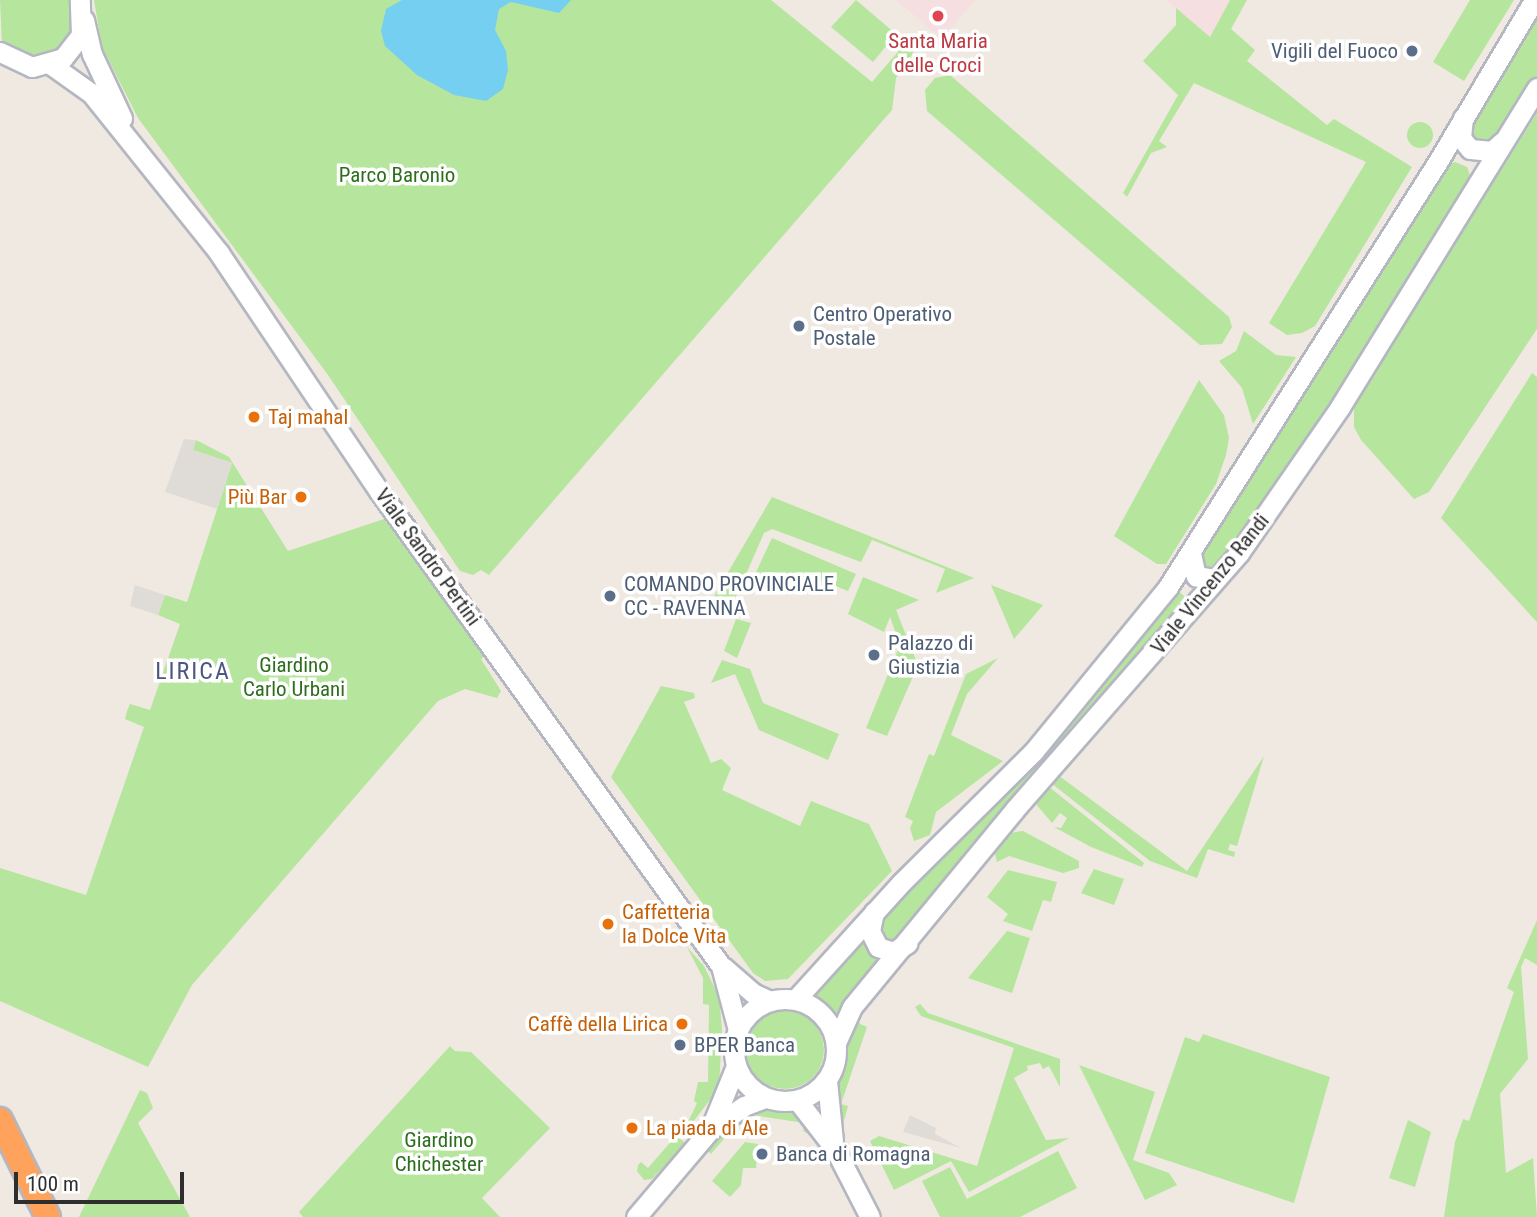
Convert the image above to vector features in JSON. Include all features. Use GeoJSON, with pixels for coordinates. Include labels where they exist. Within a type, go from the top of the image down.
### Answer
{"type":"FeatureCollection","features":[{"type":"Feature","properties":{"kind":"highway"},"geometry":{"type":"LineString","coordinates":[[0,1120],[48,1217]]}},
{"type":"Feature","properties":{"kind":"highway"},"geometry":{"type":"LineString","coordinates":[[0,1140],[37,1217]]}},
{"type":"Feature","properties":{"kind":"street","name":"Viale Sandro Pertini"},"geometry":{"type":"LineString","coordinates":[[80,0],[102,78],[138,146]]}},
{"type":"Feature","properties":{"kind":"street","name":"Viale Vincenzo Randi"},"geometry":{"type":"LineString","coordinates":[[795,1000],[874,911],[1034,751],[1168,587],[1437,163],[1534,0]]}},
{"type":"Feature","properties":{"kind":"street"},"geometry":{"type":"LineString","coordinates":[[0,52],[16,63],[50,64],[74,47],[84,20]]}},
{"type":"Feature","properties":{"kind":"street","name":"Viale Sandro Pertini"},"geometry":{"type":"LineString","coordinates":[[50,64],[75,79],[138,146],[219,253],[379,491],[722,965],[753,993],[770,1001]]}},
{"type":"Feature","properties":{"kind":"street","name":"Viale Vincenzo Randi"},"geometry":{"type":"LineString","coordinates":[[836,1043],[852,1007],[909,943],[1015,809],[1194,606],[1319,439],[1537,88]]}},
{"type":"Feature","properties":{"kind":"street"},"geometry":{"type":"LineString","coordinates":[[1463,117],[1461,138],[1470,149],[1492,151],[1503,142]]}},
{"type":"Feature","properties":{"kind":"street"},"geometry":{"type":"LineString","coordinates":[[1437,163],[1448,156],[1467,158],[1475,169],[1476,184]]}},
{"type":"Feature","properties":{"kind":"street"},"geometry":{"type":"LineString","coordinates":[[1191,554],[1196,576],[1216,579]]}},
{"type":"Feature","properties":{"kind":"street"},"geometry":{"type":"LineString","coordinates":[[1168,587],[1186,588],[1194,606]]}},
{"type":"Feature","properties":{"kind":"street"},"geometry":{"type":"LineString","coordinates":[[874,911],[870,931],[878,947],[892,952],[909,943]]}},
{"type":"Feature","properties":{"kind":"street","name":"Viale Sandro Pertini"},"geometry":{"type":"LineString","coordinates":[[722,965],[738,1030]]}},
{"type":"Feature","properties":{"kind":"street"},"geometry":{"type":"LineString","coordinates":[[710,1130],[736,1066],[738,1030],[751,1012],[770,1001],[795,1000],[826,1018],[836,1043],[836,1059],[827,1081],[835,1149]]}},
{"type":"Feature","properties":{"kind":"street"},"geometry":{"type":"LineString","coordinates":[[736,1066],[747,1085],[765,1098]]}},
{"type":"Feature","properties":{"kind":"street"},"geometry":{"type":"LineString","coordinates":[[636,1217],[710,1130],[744,1106],[765,1098],[797,1100],[827,1081]]}},
{"type":"Feature","properties":{"kind":"street"},"geometry":{"type":"LineString","coordinates":[[797,1100],[835,1149],[870,1217]]}},
{"type":"Feature","properties":{"kind":"shaded area","name":"Santa Maria delle Croci"},"geometry":{"type":"Polygon","coordinates":[[[896,0],[975,0],[942,39],[896,0]]]}},
{"type":"Feature","properties":{"kind":"shaded area"},"geometry":{"type":"Polygon","coordinates":[[[1166,0],[1230,0],[1210,37],[1166,0]]]}},
{"type":"Feature","properties":{"kind":"shaded area"},"geometry":{"type":"Polygon","coordinates":[[[184,439],[196,440],[193,450],[232,463],[217,509],[165,492],[184,439]]]}},
{"type":"Feature","properties":{"kind":"shaded area"},"geometry":{"type":"Polygon","coordinates":[[[135,585],[165,595],[158,615],[130,606],[135,585]]]}},
{"type":"Feature","properties":{"kind":"shaded area"},"geometry":{"type":"Polygon","coordinates":[[[910,1115],[936,1128],[935,1134],[961,1148],[903,1132],[910,1115]]]}},
{"type":"Feature","properties":{"kind":"green space"},"geometry":{"type":"Polygon","coordinates":[[[0,0],[69,0],[73,11],[71,36],[63,48],[39,60],[2,45],[0,0]]]}},
{"type":"Feature","properties":{"kind":"green space","name":"Parco Baronio"},"geometry":{"type":"Polygon","coordinates":[[[94,0],[771,0],[872,82],[910,38],[918,46],[896,78],[892,110],[489,575],[481,570],[473,575],[460,571],[328,375],[138,118],[102,47],[94,0]]]}},
{"type":"Feature","properties":{"kind":"green space"},"geometry":{"type":"Polygon","coordinates":[[[856,0],[896,34],[873,62],[831,27],[856,0]]]}},
{"type":"Feature","properties":{"kind":"green space"},"geometry":{"type":"Polygon","coordinates":[[[1230,0],[1247,0],[1231,29],[1255,50],[1247,61],[1327,125],[1334,119],[1412,167],[1315,326],[1302,333],[1287,335],[1269,323],[1366,162],[1194,83],[1159,141],[1167,147],[1151,153],[1127,197],[1123,193],[1178,95],[1143,61],[1176,25],[1176,8],[1210,37],[1230,0]]]}},
{"type":"Feature","properties":{"kind":"green space"},"geometry":{"type":"Polygon","coordinates":[[[1470,0],[1514,0],[1464,81],[1433,62],[1470,0]]]}},
{"type":"Feature","properties":{"kind":"green space"},"geometry":{"type":"Polygon","coordinates":[[[1537,12],[1537,78],[1497,141],[1477,144],[1470,137],[1470,121],[1537,12]]]}},
{"type":"Feature","properties":{"kind":"green space"},"geometry":{"type":"Polygon","coordinates":[[[950,75],[1229,317],[1232,327],[1222,344],[1200,345],[927,111],[925,90],[935,78],[950,75]]]}},
{"type":"Feature","properties":{"kind":"green space"},"geometry":{"type":"Polygon","coordinates":[[[1537,113],[1537,329],[1429,492],[1414,499],[1361,440],[1354,427],[1354,404],[1537,113]]]}},
{"type":"Feature","properties":{"kind":"green space"},"geometry":{"type":"Polygon","coordinates":[[[1420,122],[1429,126],[1433,135],[1429,144],[1420,148],[1411,144],[1407,135],[1411,126],[1420,122]]]}},
{"type":"Feature","properties":{"kind":"green space"},"geometry":{"type":"Polygon","coordinates":[[[1455,162],[1467,167],[1471,178],[1286,480],[1217,572],[1205,574],[1198,559],[1443,166],[1455,162]]]}},
{"type":"Feature","properties":{"kind":"green space"},"geometry":{"type":"Polygon","coordinates":[[[1244,331],[1276,355],[1296,357],[1253,424],[1242,388],[1219,361],[1236,351],[1244,331]]]}},
{"type":"Feature","properties":{"kind":"green space"},"geometry":{"type":"Polygon","coordinates":[[[1532,373],[1537,377],[1537,622],[1441,518],[1532,373]]]}},
{"type":"Feature","properties":{"kind":"green space"},"geometry":{"type":"Polygon","coordinates":[[[1199,380],[1224,415],[1229,438],[1226,455],[1216,484],[1166,564],[1157,564],[1114,536],[1199,380]]]}},
{"type":"Feature","properties":{"kind":"green space","name":"Giardino Carlo Urbani"},"geometry":{"type":"Polygon","coordinates":[[[196,440],[229,457],[288,551],[384,519],[485,656],[481,659],[501,691],[497,698],[465,689],[438,701],[192,985],[148,1067],[0,1001],[0,868],[86,895],[144,727],[125,719],[127,711],[130,704],[150,710],[180,624],[158,615],[165,595],[187,602],[232,463],[193,450],[196,440]]]}},
{"type":"Feature","properties":{"kind":"green space"},"geometry":{"type":"Polygon","coordinates":[[[772,497],[974,578],[936,593],[945,569],[872,540],[861,562],[772,529],[764,533],[732,606],[713,598],[772,497]]]}},
{"type":"Feature","properties":{"kind":"green space"},"geometry":{"type":"Polygon","coordinates":[[[772,538],[856,574],[848,591],[799,572],[786,577],[779,593],[750,585],[772,538]]]}},
{"type":"Feature","properties":{"kind":"green space"},"geometry":{"type":"Polygon","coordinates":[[[863,577],[919,600],[896,610],[918,665],[887,736],[866,728],[900,645],[890,617],[884,632],[848,614],[863,577]]]}},
{"type":"Feature","properties":{"kind":"green space"},"geometry":{"type":"Polygon","coordinates":[[[991,585],[1043,605],[1014,639],[991,585]]]}},
{"type":"Feature","properties":{"kind":"green space"},"geometry":{"type":"Polygon","coordinates":[[[1178,591],[1189,600],[895,946],[877,938],[879,917],[1178,591]]]}},
{"type":"Feature","properties":{"kind":"green space"},"geometry":{"type":"Polygon","coordinates":[[[736,619],[751,623],[737,658],[724,651],[736,619]]]}},
{"type":"Feature","properties":{"kind":"green space"},"geometry":{"type":"Polygon","coordinates":[[[998,658],[967,694],[951,735],[1003,761],[936,812],[930,835],[914,841],[910,828],[913,821],[905,817],[929,754],[934,756],[966,674],[998,658]]]}},
{"type":"Feature","properties":{"kind":"green space"},"geometry":{"type":"Polygon","coordinates":[[[722,660],[750,669],[763,703],[839,734],[828,760],[759,730],[735,674],[711,683],[722,660]]]}},
{"type":"Feature","properties":{"kind":"green space"},"geometry":{"type":"Polygon","coordinates":[[[661,686],[694,693],[695,698],[684,702],[711,763],[721,759],[731,768],[722,790],[800,826],[811,801],[869,824],[892,871],[788,979],[765,981],[753,973],[611,777],[661,686]]]}},
{"type":"Feature","properties":{"kind":"green space"},"geometry":{"type":"Polygon","coordinates":[[[1264,756],[1237,846],[1230,844],[1228,850],[1235,852],[1234,857],[1208,849],[1197,878],[1150,861],[1051,783],[1058,775],[1187,871],[1264,756]]]}},
{"type":"Feature","properties":{"kind":"green space"},"geometry":{"type":"Polygon","coordinates":[[[1048,786],[1144,863],[1142,867],[1091,847],[1054,827],[1061,828],[1067,818],[1060,813],[1052,823],[1036,804],[1048,786]]]}},
{"type":"Feature","properties":{"kind":"green space"},"geometry":{"type":"Polygon","coordinates":[[[1023,831],[1079,861],[1079,868],[1063,873],[1009,856],[997,862],[994,850],[1009,833],[1023,831]]]}},
{"type":"Feature","properties":{"kind":"green space"},"geometry":{"type":"Polygon","coordinates":[[[1094,869],[1124,879],[1114,905],[1081,893],[1094,869]]]}},
{"type":"Feature","properties":{"kind":"green space"},"geometry":{"type":"Polygon","coordinates":[[[1008,870],[1057,882],[1051,902],[1043,900],[1032,931],[1003,921],[1008,914],[987,897],[1008,870]]]}},
{"type":"Feature","properties":{"kind":"green space"},"geometry":{"type":"Polygon","coordinates":[[[1537,920],[1537,965],[1525,958],[1521,967],[1528,1059],[1500,1094],[1506,1173],[1533,1158],[1537,1217],[1444,1217],[1455,1142],[1463,1119],[1469,1121],[1514,992],[1507,988],[1537,920]]]}},
{"type":"Feature","properties":{"kind":"green space"},"geometry":{"type":"Polygon","coordinates":[[[1007,931],[1030,938],[1012,993],[968,978],[1007,931]]]}},
{"type":"Feature","properties":{"kind":"green space"},"geometry":{"type":"Polygon","coordinates":[[[861,937],[867,950],[883,958],[836,1025],[809,998],[861,937]]]}},
{"type":"Feature","properties":{"kind":"green space"},"geometry":{"type":"Polygon","coordinates":[[[687,947],[704,966],[719,997],[722,1029],[719,1088],[680,1139],[686,1143],[652,1179],[644,1180],[637,1171],[638,1165],[641,1162],[648,1168],[688,1122],[697,1103],[694,1101],[698,1082],[708,1082],[709,1005],[703,1004],[703,978],[687,947]]]}},
{"type":"Feature","properties":{"kind":"green space"},"geometry":{"type":"Polygon","coordinates":[[[920,1004],[928,1013],[1060,1059],[1060,1087],[1049,1066],[1043,1069],[1040,1063],[1027,1066],[1028,1070],[1014,1078],[1046,1140],[1069,1138],[969,1192],[951,1161],[894,1190],[870,1141],[879,1136],[977,1166],[1014,1048],[921,1016],[915,1007],[920,1004]]]}},
{"type":"Feature","properties":{"kind":"green space"},"geometry":{"type":"Polygon","coordinates":[[[785,1011],[800,1014],[813,1022],[821,1035],[824,1050],[821,1065],[813,1078],[800,1086],[785,1089],[770,1086],[757,1078],[749,1065],[746,1050],[749,1035],[757,1022],[770,1014],[785,1011]]]}},
{"type":"Feature","properties":{"kind":"green space"},"geometry":{"type":"Polygon","coordinates":[[[857,1016],[860,1024],[867,1027],[841,1104],[848,1106],[841,1132],[834,1081],[841,1067],[843,1034],[857,1016]]]}},
{"type":"Feature","properties":{"kind":"green space"},"geometry":{"type":"Polygon","coordinates":[[[1203,1034],[1330,1077],[1294,1203],[1145,1153],[1185,1037],[1199,1042],[1203,1034]]]}},
{"type":"Feature","properties":{"kind":"green space","name":"Giardino Chichester"},"geometry":{"type":"Polygon","coordinates":[[[450,1046],[455,1051],[471,1052],[550,1128],[482,1198],[500,1217],[303,1217],[299,1212],[450,1046]]]}},
{"type":"Feature","properties":{"kind":"green space"},"geometry":{"type":"Polygon","coordinates":[[[1079,1065],[1155,1092],[1133,1160],[1169,1173],[1177,1185],[1145,1200],[1079,1065]]]}},
{"type":"Feature","properties":{"kind":"green space"},"geometry":{"type":"Polygon","coordinates":[[[140,1090],[147,1093],[153,1108],[138,1123],[190,1217],[79,1217],[140,1090]]]}},
{"type":"Feature","properties":{"kind":"green space"},"geometry":{"type":"Polygon","coordinates":[[[760,1106],[794,1108],[827,1149],[823,1152],[816,1138],[803,1131],[804,1123],[753,1115],[752,1122],[735,1126],[711,1154],[707,1150],[740,1113],[760,1106]]]}},
{"type":"Feature","properties":{"kind":"green space"},"geometry":{"type":"Polygon","coordinates":[[[1408,1120],[1431,1132],[1415,1187],[1389,1178],[1408,1120]]]}},
{"type":"Feature","properties":{"kind":"green space"},"geometry":{"type":"Polygon","coordinates":[[[745,1142],[758,1144],[756,1168],[743,1168],[741,1185],[730,1197],[712,1181],[745,1142]]]}},
{"type":"Feature","properties":{"kind":"green space"},"geometry":{"type":"Polygon","coordinates":[[[1058,1151],[1077,1188],[1020,1217],[940,1217],[922,1181],[950,1167],[967,1199],[1058,1151]]]}},
{"type":"Feature","properties":{"kind":"water"},"geometry":{"type":"Polygon","coordinates":[[[402,0],[571,0],[559,13],[511,2],[499,9],[495,30],[506,51],[508,70],[503,89],[486,101],[454,95],[417,75],[385,46],[381,31],[386,9],[402,0]]]}},
{"type":"Feature","properties":{"kind":"place","name":"Santa Maria delle Croci"},"geometry":{"type":"Point","coordinates":[938,16]}},
{"type":"Feature","properties":{"kind":"place","name":"Vigili del Fuoco"},"geometry":{"type":"Point","coordinates":[1412,51]}},
{"type":"Feature","properties":{"kind":"place","name":"Centro Operativo Postale"},"geometry":{"type":"Point","coordinates":[799,326]}},
{"type":"Feature","properties":{"kind":"place","name":"Taj mahal"},"geometry":{"type":"Point","coordinates":[254,417]}},
{"type":"Feature","properties":{"kind":"place","name":"Più Bar"},"geometry":{"type":"Point","coordinates":[301,497]}},
{"type":"Feature","properties":{"kind":"place","name":"COMANDO PROVINCIALE CC - RAVENNA"},"geometry":{"type":"Point","coordinates":[610,596]}},
{"type":"Feature","properties":{"kind":"place","name":"Palazzo di Giustizia"},"geometry":{"type":"Point","coordinates":[874,655]}},
{"type":"Feature","properties":{"kind":"place","name":"Caffetteria la Dolce Vita"},"geometry":{"type":"Point","coordinates":[608,924]}},
{"type":"Feature","properties":{"kind":"place","name":"Caffè della Lirica"},"geometry":{"type":"Point","coordinates":[682,1024]}},
{"type":"Feature","properties":{"kind":"place","name":"BPER Banca"},"geometry":{"type":"Point","coordinates":[680,1045]}},
{"type":"Feature","properties":{"kind":"place","name":"La piada di Ale"},"geometry":{"type":"Point","coordinates":[632,1128]}},
{"type":"Feature","properties":{"kind":"place","name":"Banca di Romagna"},"geometry":{"type":"Point","coordinates":[762,1154]}},
{"type":"Feature","properties":{"kind":"district","name":"LIRICA"},"geometry":{"type":"Point","coordinates":[193,672]}}]}
